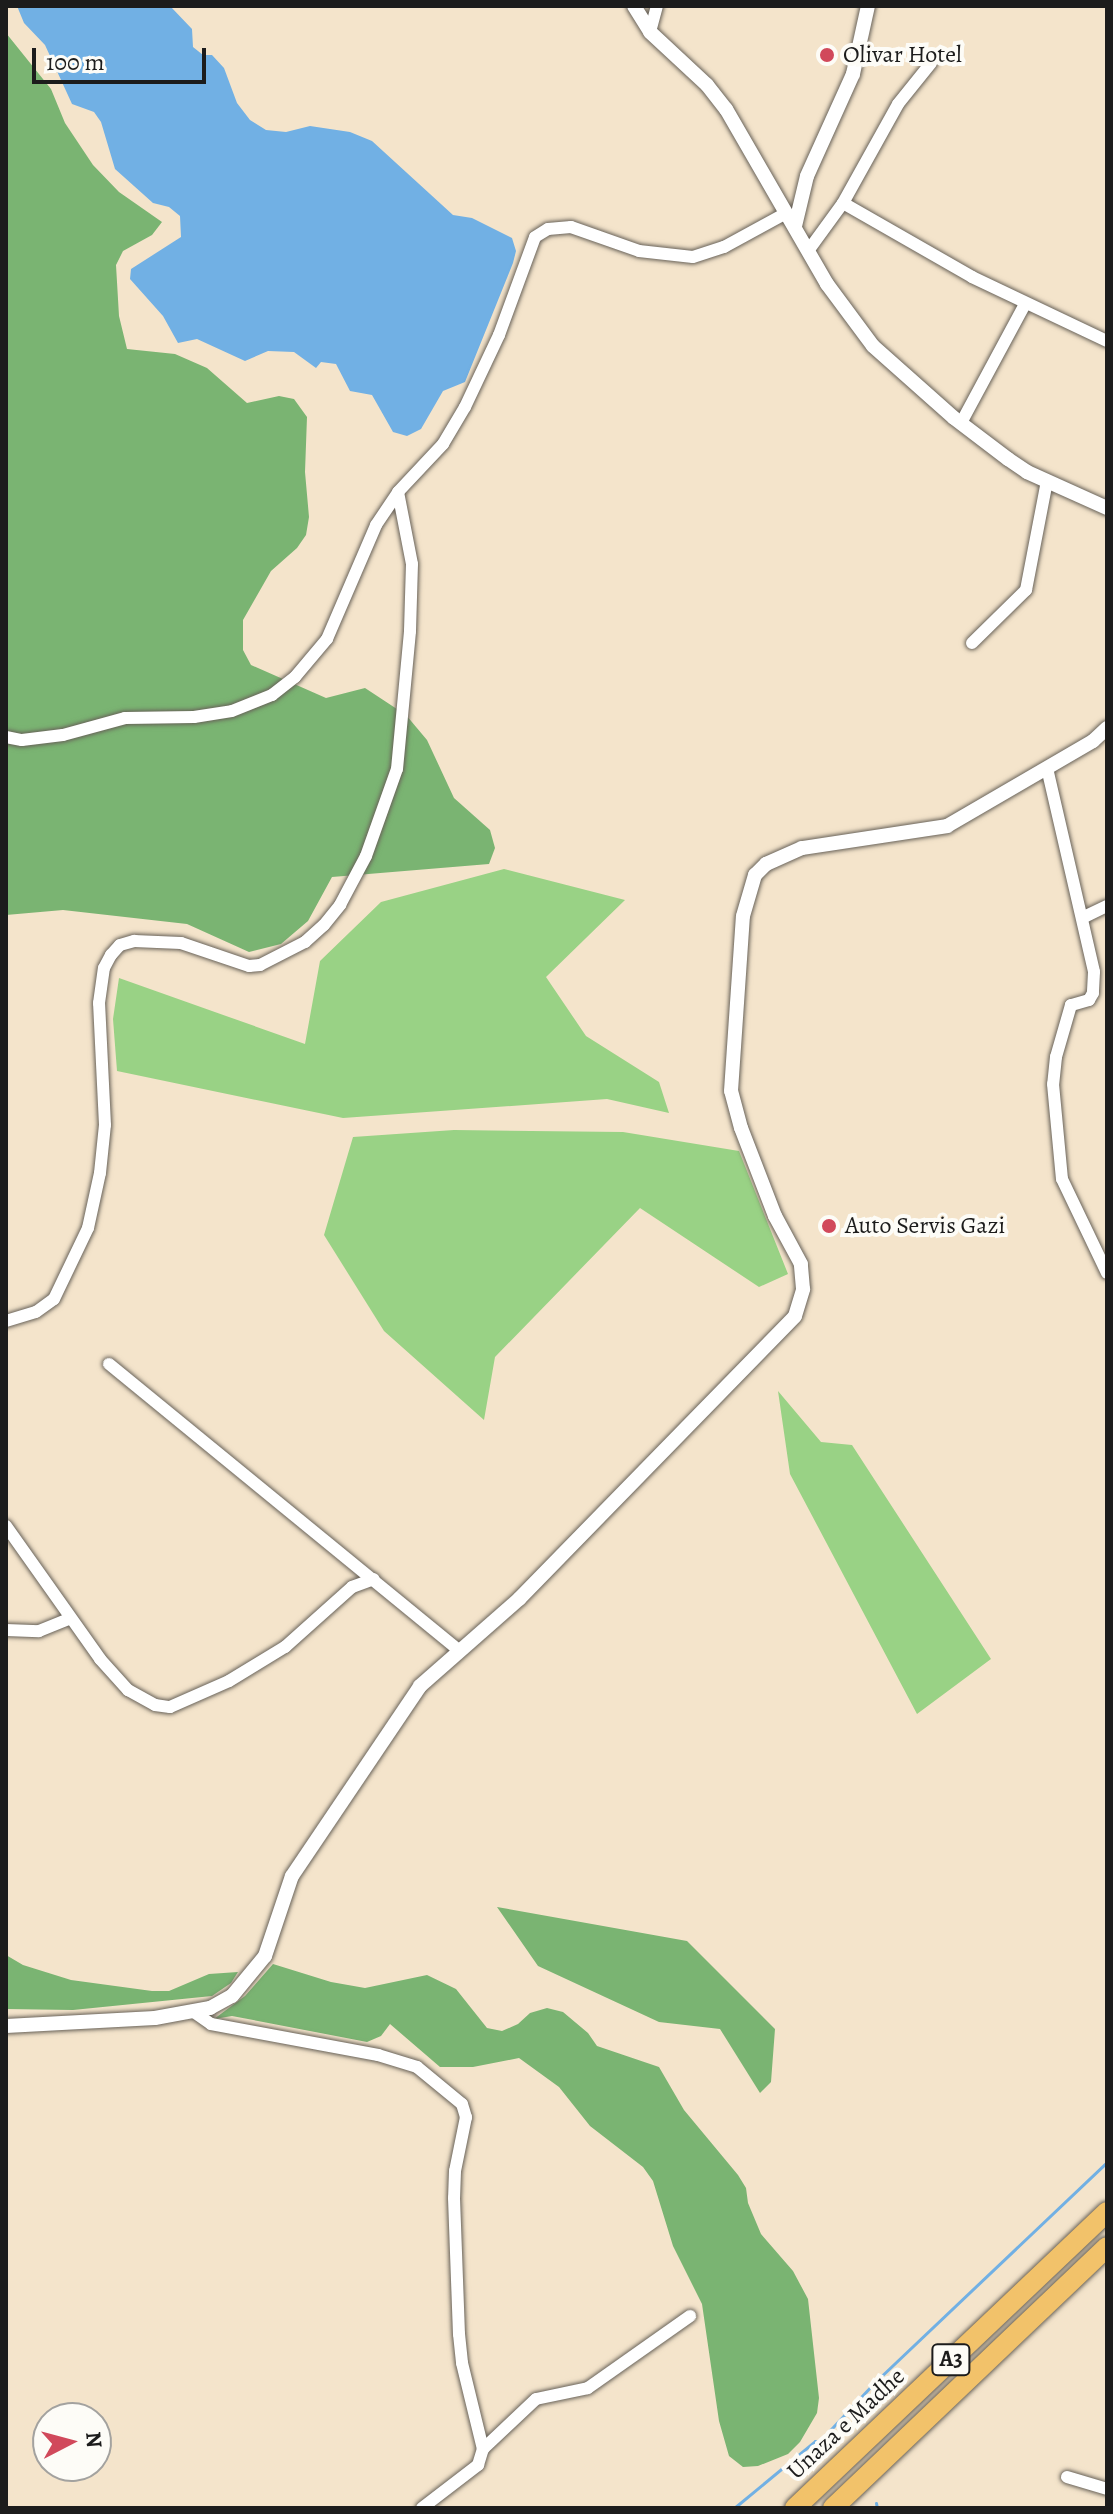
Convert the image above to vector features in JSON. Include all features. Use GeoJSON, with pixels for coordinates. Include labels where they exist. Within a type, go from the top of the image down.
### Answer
{"type":"FeatureCollection","features":[{"type":"Feature","properties":{"kind":"highway","name":"Unaza e Madhe"},"geometry":{"type":"LineString","coordinates":[[795,2508],[1107,2212]]}},
{"type":"Feature","properties":{"kind":"highway","name":"A3"},"geometry":{"type":"LineString","coordinates":[[833,2508],[1107,2247]]}},
{"type":"Feature","properties":{"kind":"street"},"geometry":{"type":"LineString","coordinates":[[634,6],[650,32],[707,85],[726,109],[827,284],[873,346],[961,423],[1018,465],[1107,508]]}},
{"type":"Feature","properties":{"kind":"street"},"geometry":{"type":"LineString","coordinates":[[650,32],[657,6]]}},
{"type":"Feature","properties":{"kind":"street"},"geometry":{"type":"LineString","coordinates":[[795,226],[807,176],[853,74],[868,6]]}},
{"type":"Feature","properties":{"kind":"street"},"geometry":{"type":"LineString","coordinates":[[808,251],[843,203],[898,104],[931,63]]}},
{"type":"Feature","properties":{"kind":"street"},"geometry":{"type":"LineString","coordinates":[[843,203],[1025,304],[1107,341]]}},
{"type":"Feature","properties":{"kind":"street"},"geometry":{"type":"LineString","coordinates":[[6,737],[22,740],[50,737],[125,718],[219,713],[272,695],[295,677],[327,639],[362,552],[398,492],[443,444],[465,407],[499,335],[535,237],[548,229],[571,227],[639,251],[693,257],[724,247],[786,213]]}},
{"type":"Feature","properties":{"kind":"street"},"geometry":{"type":"LineString","coordinates":[[961,423],[1025,304]]}},
{"type":"Feature","properties":{"kind":"street"},"geometry":{"type":"LineString","coordinates":[[972,643],[1026,590],[1047,481]]}},
{"type":"Feature","properties":{"kind":"street"},"geometry":{"type":"LineString","coordinates":[[6,1321],[36,1312],[54,1299],[88,1228],[100,1173],[105,1125],[99,1003],[104,968],[111,955],[120,945],[134,941],[181,943],[249,966],[260,965],[305,942],[324,925],[340,905],[366,856],[397,769],[410,631],[412,564],[398,492]]}},
{"type":"Feature","properties":{"kind":"street"},"geometry":{"type":"LineString","coordinates":[[6,2026],[135,2020],[194,2012],[232,1996],[265,1956],[285,1888],[420,1686],[519,1599],[795,1316],[803,1289],[801,1264],[775,1216],[744,1138],[735,1110],[731,1081],[743,916],[755,875],[766,864],[802,848],[947,826],[1093,741],[1107,728]]}},
{"type":"Feature","properties":{"kind":"street"},"geometry":{"type":"LineString","coordinates":[[1047,768],[1084,917],[1094,972],[1093,993],[1089,1000],[1071,1005],[1056,1057],[1053,1084],[1062,1179],[1107,1273]]}},
{"type":"Feature","properties":{"kind":"street"},"geometry":{"type":"LineString","coordinates":[[1084,917],[1107,906]]}},
{"type":"Feature","properties":{"kind":"street"},"geometry":{"type":"LineString","coordinates":[[109,1364],[460,1651]]}},
{"type":"Feature","properties":{"kind":"street"},"geometry":{"type":"LineString","coordinates":[[6,1526],[69,1619],[128,1690],[155,1705],[170,1707],[229,1681],[285,1647],[352,1587],[374,1579]]}},
{"type":"Feature","properties":{"kind":"street"},"geometry":{"type":"LineString","coordinates":[[6,1630],[39,1631],[69,1619]]}},
{"type":"Feature","properties":{"kind":"street"},"geometry":{"type":"LineString","coordinates":[[194,2012],[211,2024],[378,2055],[417,2067],[462,2104],[466,2117],[455,2171],[454,2198],[459,2334],[462,2363],[483,2449]]}},
{"type":"Feature","properties":{"kind":"street"},"geometry":{"type":"LineString","coordinates":[[422,2508],[478,2465],[483,2449],[536,2399],[588,2388],[690,2316]]}},
{"type":"Feature","properties":{"kind":"street"},"geometry":{"type":"LineString","coordinates":[[1067,2477],[1107,2489]]}},
{"type":"Feature","properties":{"kind":"green space"},"geometry":{"type":"Polygon","coordinates":[[[6,33],[51,89],[65,123],[93,165],[119,192],[162,222],[152,235],[123,251],[116,265],[119,316],[127,349],[175,354],[207,368],[247,403],[279,396],[294,399],[307,417],[305,472],[309,517],[306,535],[297,548],[271,571],[243,620],[243,650],[251,665],[326,698],[365,688],[406,715],[427,740],[454,798],[490,830],[495,848],[489,864],[332,877],[308,921],[281,944],[249,952],[187,924],[63,910],[6,915],[6,33]]]}},
{"type":"Feature","properties":{"kind":"green space"},"geometry":{"type":"Polygon","coordinates":[[[504,869],[625,900],[546,977],[586,1036],[659,1082],[669,1113],[607,1099],[343,1118],[117,1071],[113,1019],[119,978],[305,1044],[320,961],[381,902],[504,869]]]}},
{"type":"Feature","properties":{"kind":"green space"},"geometry":{"type":"Polygon","coordinates":[[[454,1130],[623,1132],[739,1151],[788,1274],[759,1287],[640,1208],[495,1357],[484,1420],[384,1331],[324,1235],[353,1137],[454,1130]]]}},
{"type":"Feature","properties":{"kind":"green space"},"geometry":{"type":"Polygon","coordinates":[[[778,1391],[821,1442],[852,1445],[991,1659],[917,1714],[790,1474],[778,1391]]]}},
{"type":"Feature","properties":{"kind":"green space"},"geometry":{"type":"Polygon","coordinates":[[[497,1907],[687,1941],[775,2029],[771,2082],[760,2093],[720,2029],[659,2022],[538,1966],[497,1907]]]}},
{"type":"Feature","properties":{"kind":"green space"},"geometry":{"type":"Polygon","coordinates":[[[6,1955],[23,1965],[71,1980],[152,1991],[169,1991],[209,1974],[238,1972],[231,1983],[212,1996],[73,2010],[6,2009],[6,1955]]]}},
{"type":"Feature","properties":{"kind":"green space"},"geometry":{"type":"Polygon","coordinates":[[[273,1964],[331,1982],[365,1988],[427,1975],[456,1989],[487,2028],[502,2031],[518,2024],[530,2013],[547,2008],[563,2012],[588,2033],[597,2046],[659,2067],[684,2110],[738,2175],[746,2188],[748,2203],[761,2234],[793,2271],[808,2299],[819,2398],[817,2413],[800,2442],[788,2454],[758,2466],[743,2467],[729,2456],[719,2421],[702,2304],[673,2246],[653,2181],[643,2167],[590,2126],[559,2087],[519,2058],[473,2067],[440,2067],[390,2024],[381,2036],[367,2042],[232,2016],[214,2019],[245,1996],[273,1964]]]}},
{"type":"Feature","properties":{"kind":"water"},"geometry":{"type":"Polygon","coordinates":[[[17,6],[171,7],[192,29],[193,47],[203,55],[212,55],[224,68],[237,103],[250,120],[266,130],[286,132],[310,126],[350,132],[372,141],[453,215],[472,218],[512,238],[516,251],[513,263],[465,382],[443,391],[421,429],[407,436],[393,432],[372,395],[350,391],[336,364],[321,362],[316,368],[294,352],[268,351],[245,361],[197,339],[178,343],[163,316],[130,279],[131,269],[181,237],[180,216],[169,207],[153,203],[115,169],[101,122],[94,112],[72,104],[45,45],[24,23],[17,6]]]}},
{"type":"Feature","properties":{"kind":"waterway"},"geometry":{"type":"LineString","coordinates":[[734,2508],[815,2441],[819,2442],[874,2383],[1107,2162]]}},
{"type":"Feature","properties":{"kind":"waterway"},"geometry":{"type":"LineString","coordinates":[[876,2503],[877,2508]]}},
{"type":"Feature","properties":{"kind":"place","name":"Olivar Hotel"},"geometry":{"type":"Point","coordinates":[827,55]}},
{"type":"Feature","properties":{"kind":"place","name":"Auto Servis Gazi"},"geometry":{"type":"Point","coordinates":[829,1226]}}]}
